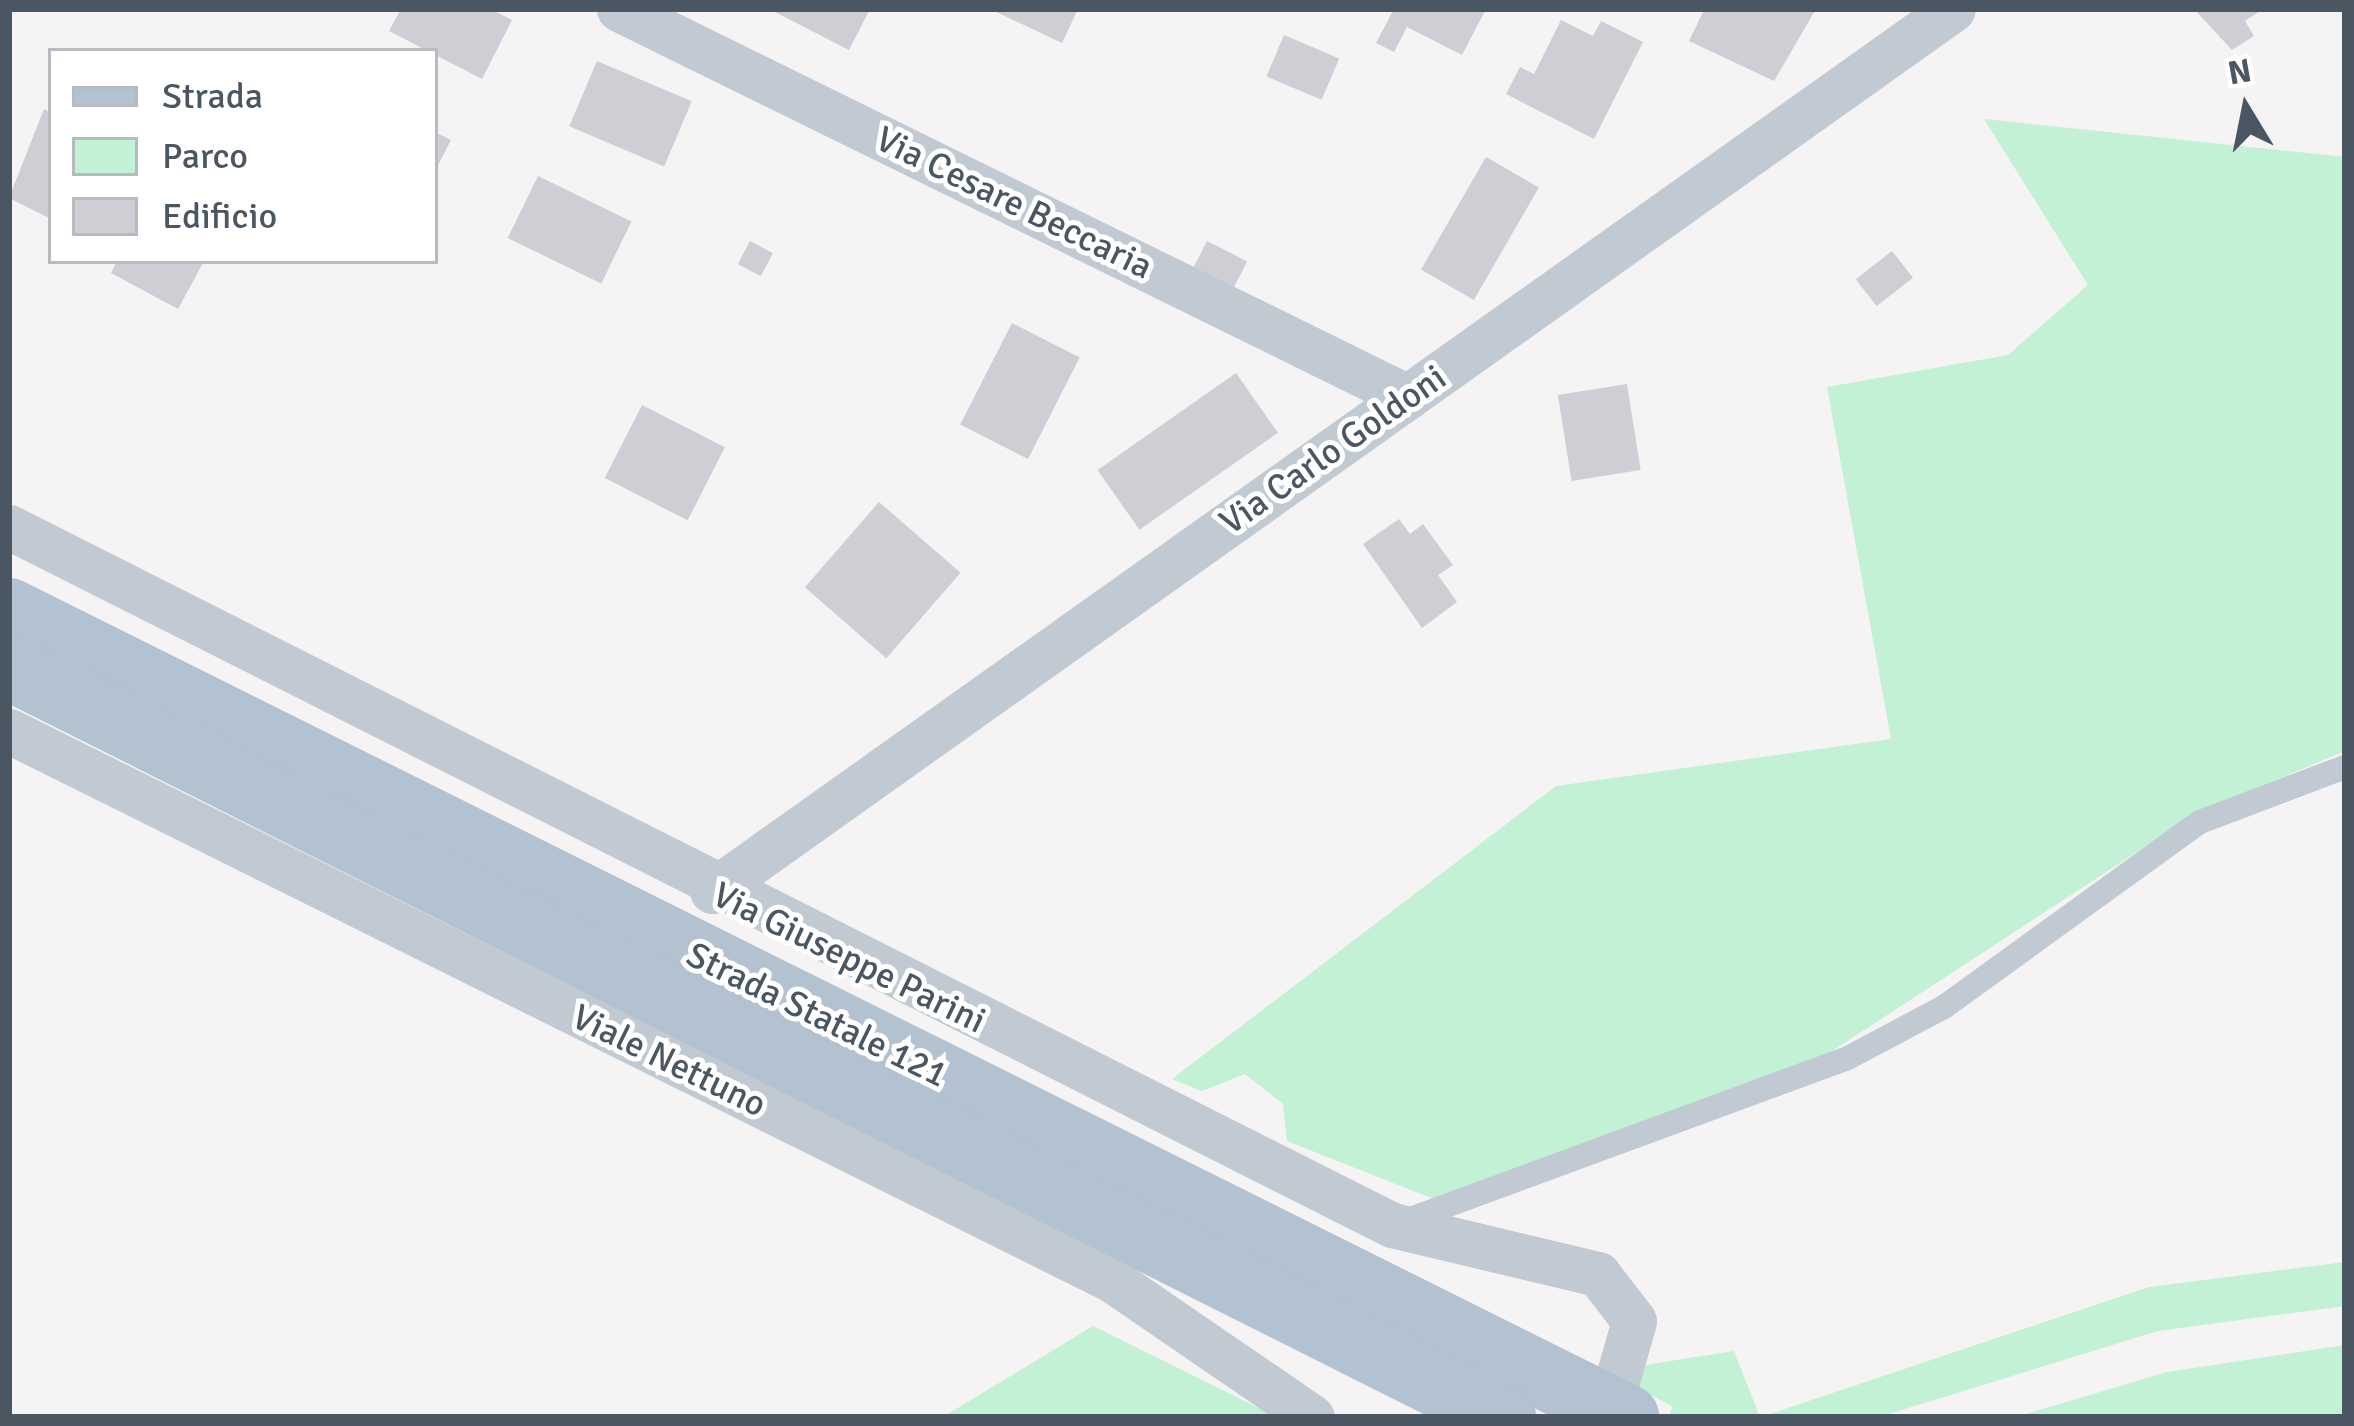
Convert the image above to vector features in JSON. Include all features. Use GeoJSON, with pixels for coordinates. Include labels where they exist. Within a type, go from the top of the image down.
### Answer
{"type":"FeatureCollection","features":[{"type":"Feature","properties":{"kind":"main road","name":"Strada Statale 121"},"geometry":{"type":"LineString","coordinates":[[9,611],[1621,1400]]}},
{"type":"Feature","properties":{"kind":"main road","name":"Strada Statale 121"},"geometry":{"type":"LineString","coordinates":[[9,667],[1503,1417]]}},
{"type":"Feature","properties":{"kind":"street","name":"Via Cesare Beccaria"},"geometry":{"type":"LineString","coordinates":[[619,9],[688,24],[1408,397]]}},
{"type":"Feature","properties":{"kind":"street","name":"Via Carlo Goldoni"},"geometry":{"type":"LineString","coordinates":[[712,891],[1953,9]]}},
{"type":"Feature","properties":{"kind":"street","name":"Via Giuseppe Parini"},"geometry":{"type":"LineString","coordinates":[[9,527],[712,891],[1392,1225],[1598,1274],[1634,1321],[1621,1400]]}},
{"type":"Feature","properties":{"kind":"street","name":"Viale Nettuno"},"geometry":{"type":"LineString","coordinates":[[9,731],[1112,1280],[1312,1417]]}},
{"type":"Feature","properties":{"kind":"lane"},"geometry":{"type":"LineString","coordinates":[[1392,1225],[1846,1059],[1944,1007],[2200,822],[2345,767]]}},
{"type":"Feature","properties":{"kind":"green space"},"geometry":{"type":"Polygon","coordinates":[[[1984,119],[2345,157],[2345,751],[2192,816],[1826,1055],[1436,1200],[1287,1141],[1283,1104],[1245,1074],[1202,1091],[1172,1079],[1556,786],[1891,739],[1827,387],[2008,355],[2088,285],[1984,119]]]}},
{"type":"Feature","properties":{"kind":"green space"},"geometry":{"type":"Polygon","coordinates":[[[2345,1262],[2345,1306],[2158,1331],[1879,1417],[1761,1417],[2149,1287],[2345,1262]]]}},
{"type":"Feature","properties":{"kind":"green space"},"geometry":{"type":"Polygon","coordinates":[[[1093,1326],[1277,1417],[943,1417],[1093,1326]]]}},
{"type":"Feature","properties":{"kind":"green space"},"geometry":{"type":"Polygon","coordinates":[[[2345,1345],[2345,1417],[2016,1417],[2167,1372],[2345,1345]]]}},
{"type":"Feature","properties":{"kind":"green space"},"geometry":{"type":"Polygon","coordinates":[[[1734,1351],[1760,1417],[1668,1417],[1673,1407],[1637,1387],[1638,1366],[1734,1351]]]}},
{"type":"Feature","properties":{"kind":"building"},"geometry":{"type":"Polygon","coordinates":[[[401,9],[490,9],[512,20],[482,79],[438,56],[438,48],[422,48],[389,31],[401,9]]]}},
{"type":"Feature","properties":{"kind":"building"},"geometry":{"type":"Polygon","coordinates":[[[769,9],[870,9],[849,50],[769,9]]]}},
{"type":"Feature","properties":{"kind":"building"},"geometry":{"type":"Polygon","coordinates":[[[990,9],[1078,9],[1062,43],[990,9]]]}},
{"type":"Feature","properties":{"kind":"building"},"geometry":{"type":"Polygon","coordinates":[[[1394,9],[1486,9],[1462,55],[1407,27],[1394,52],[1376,43],[1394,9]]]}},
{"type":"Feature","properties":{"kind":"building"},"geometry":{"type":"Polygon","coordinates":[[[1816,9],[1774,81],[1689,41],[1704,10],[1816,9]]]}},
{"type":"Feature","properties":{"kind":"building"},"geometry":{"type":"Polygon","coordinates":[[[2194,9],[2263,9],[2245,21],[2254,36],[2232,50],[2194,9]]]}},
{"type":"Feature","properties":{"kind":"building"},"geometry":{"type":"Polygon","coordinates":[[[1561,20],[1593,36],[1601,21],[1643,42],[1594,139],[1506,94],[1520,67],[1534,74],[1561,20]]]}},
{"type":"Feature","properties":{"kind":"building"},"geometry":{"type":"Polygon","coordinates":[[[1284,35],[1339,58],[1322,100],[1266,76],[1284,35]]]}},
{"type":"Feature","properties":{"kind":"building"},"geometry":{"type":"Polygon","coordinates":[[[597,61],[692,101],[664,167],[569,126],[597,61]]]}},
{"type":"Feature","properties":{"kind":"building"},"geometry":{"type":"Polygon","coordinates":[[[44,109],[48,111],[48,218],[9,198],[44,109]]]}},
{"type":"Feature","properties":{"kind":"building"},"geometry":{"type":"Polygon","coordinates":[[[438,134],[451,140],[438,165],[438,134]]]}},
{"type":"Feature","properties":{"kind":"building"},"geometry":{"type":"Polygon","coordinates":[[[1486,157],[1539,188],[1474,300],[1421,270],[1486,157]]]}},
{"type":"Feature","properties":{"kind":"building"},"geometry":{"type":"Polygon","coordinates":[[[538,176],[631,222],[601,284],[508,238],[538,176]]]}},
{"type":"Feature","properties":{"kind":"building"},"geometry":{"type":"Polygon","coordinates":[[[750,241],[773,253],[761,276],[738,264],[750,241]]]}},
{"type":"Feature","properties":{"kind":"building"},"geometry":{"type":"Polygon","coordinates":[[[1207,241],[1247,261],[1231,293],[1191,272],[1207,241]]]}},
{"type":"Feature","properties":{"kind":"building"},"geometry":{"type":"Polygon","coordinates":[[[1892,251],[1913,278],[1877,306],[1856,279],[1892,251]]]}},
{"type":"Feature","properties":{"kind":"building"},"geometry":{"type":"Polygon","coordinates":[[[116,264],[202,264],[178,309],[111,273],[116,264]]]}},
{"type":"Feature","properties":{"kind":"building"},"geometry":{"type":"Polygon","coordinates":[[[1012,323],[1080,358],[1028,459],[960,425],[1012,323]]]}},
{"type":"Feature","properties":{"kind":"building"},"geometry":{"type":"Polygon","coordinates":[[[1236,373],[1278,433],[1139,530],[1098,470],[1236,373]]]}},
{"type":"Feature","properties":{"kind":"building"},"geometry":{"type":"Polygon","coordinates":[[[1627,384],[1641,470],[1571,481],[1558,395],[1627,384]]]}},
{"type":"Feature","properties":{"kind":"building"},"geometry":{"type":"Polygon","coordinates":[[[642,405],[725,447],[688,520],[605,478],[642,405]]]}},
{"type":"Feature","properties":{"kind":"building"},"geometry":{"type":"Polygon","coordinates":[[[879,502],[961,573],[886,658],[805,587],[879,502]]]}},
{"type":"Feature","properties":{"kind":"building"},"geometry":{"type":"Polygon","coordinates":[[[1399,519],[1410,534],[1423,524],[1453,565],[1438,575],[1457,602],[1422,628],[1363,544],[1399,519]]]}}]}
